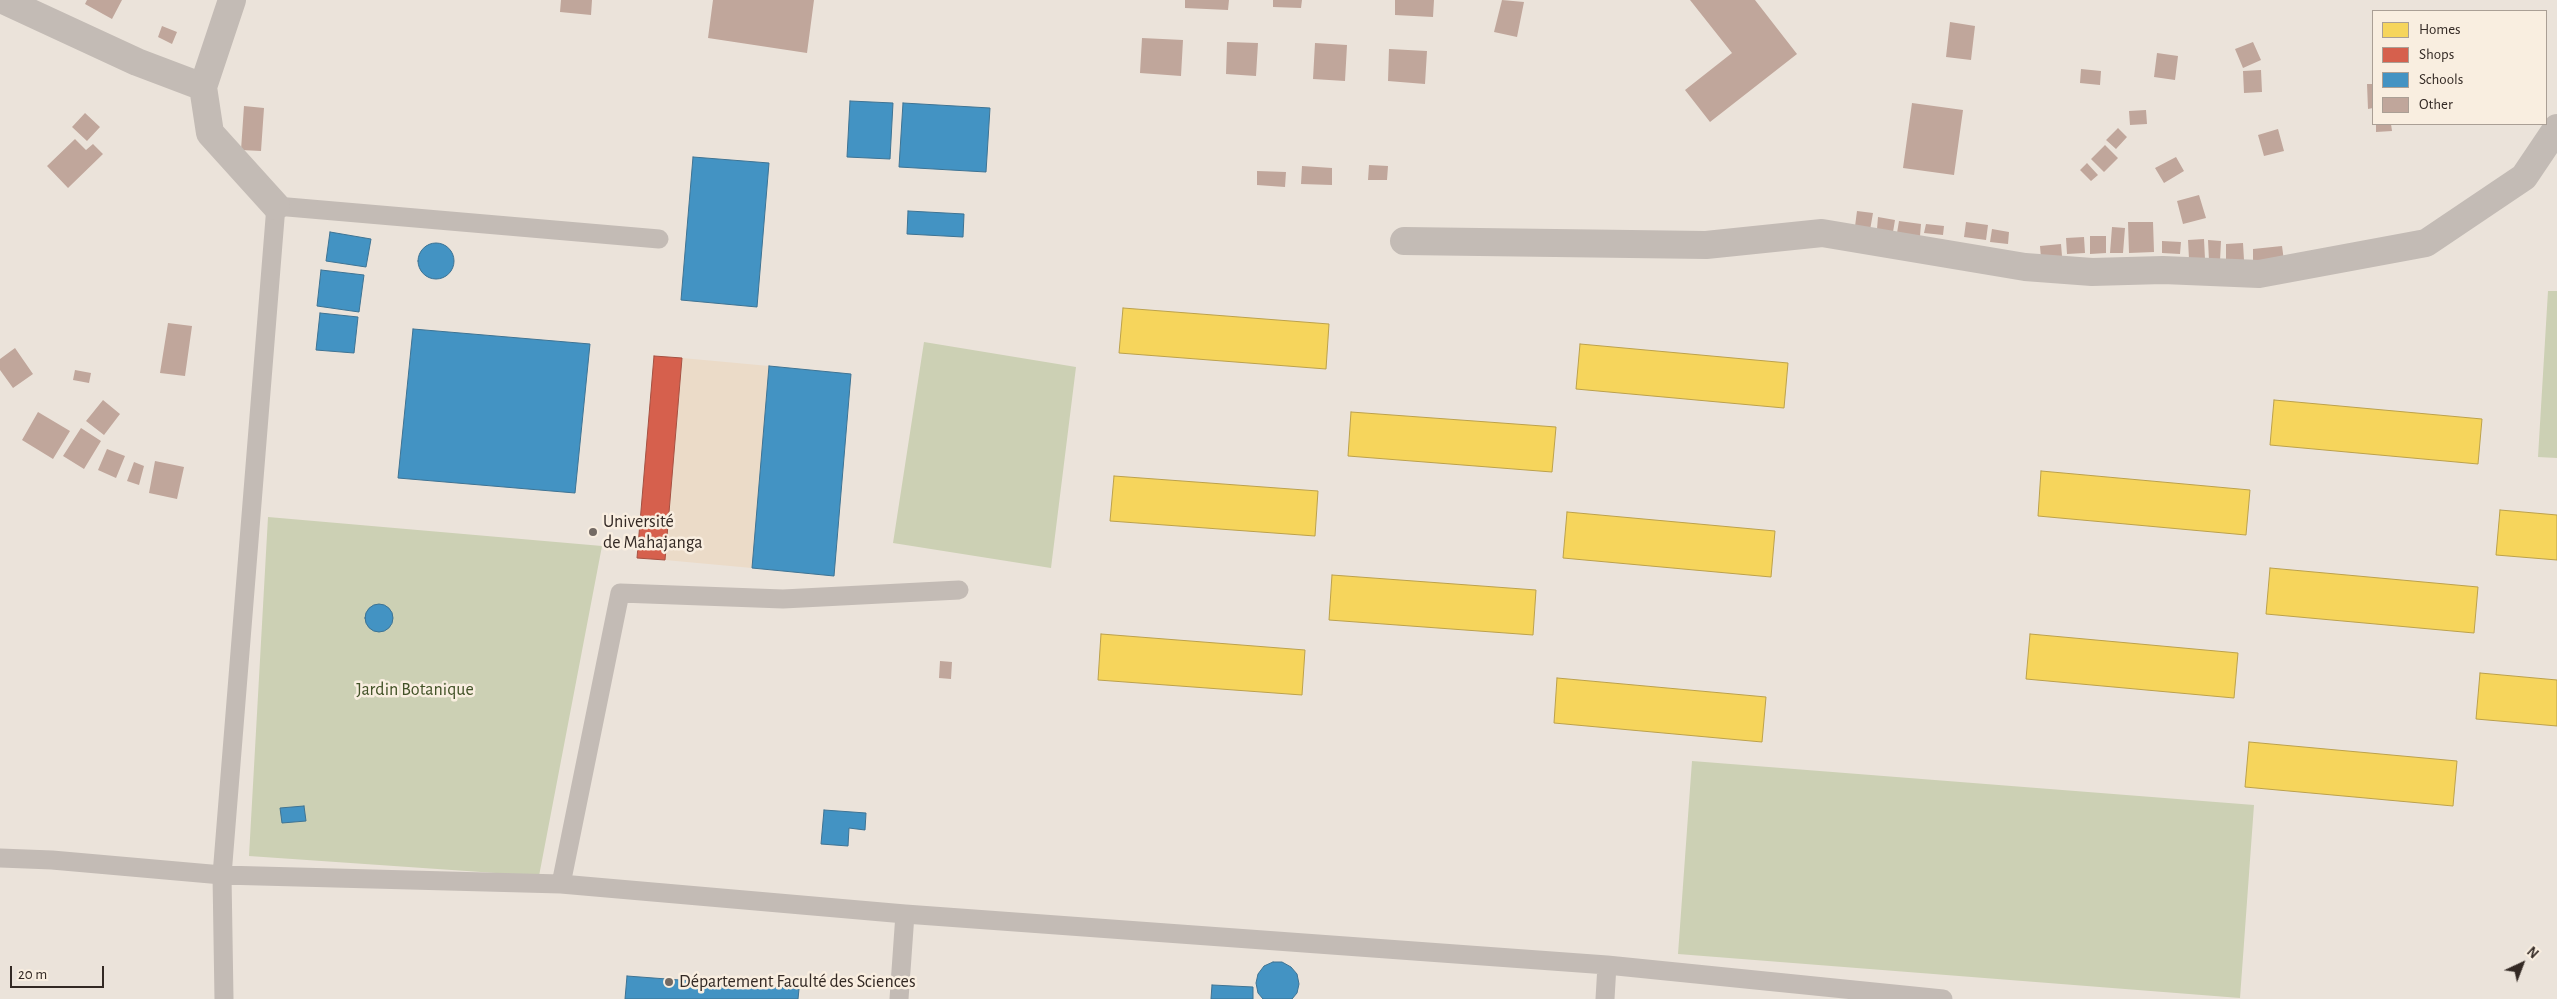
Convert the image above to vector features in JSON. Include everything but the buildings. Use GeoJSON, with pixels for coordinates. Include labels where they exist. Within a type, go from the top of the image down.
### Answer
{"type":"FeatureCollection","features":[{"type":"Feature","properties":{"kind":"street"},"geometry":{"type":"LineString","coordinates":[[4,0],[138,62],[203,87]]}},
{"type":"Feature","properties":{"kind":"street"},"geometry":{"type":"LineString","coordinates":[[232,0],[203,87],[210,133],[276,206]]}},
{"type":"Feature","properties":{"kind":"street"},"geometry":{"type":"LineString","coordinates":[[1404,242],[1706,245],[1822,233],[2025,267],[2092,272],[2163,270],[2259,274],[2426,243],[2524,177],[2557,128]]}},
{"type":"Feature","properties":{"kind":"lane"},"geometry":{"type":"LineString","coordinates":[[224,999],[222,875],[276,206],[659,239]]}},
{"type":"Feature","properties":{"kind":"lane"},"geometry":{"type":"LineString","coordinates":[[561,884],[620,593],[783,600],[959,590]]}},
{"type":"Feature","properties":{"kind":"lane"},"geometry":{"type":"LineString","coordinates":[[0,858],[52,860],[222,875],[561,884],[905,914],[1607,965],[1943,999]]}},
{"type":"Feature","properties":{"kind":"lane"},"geometry":{"type":"LineString","coordinates":[[899,999],[905,914]]}},
{"type":"Feature","properties":{"kind":"lane"},"geometry":{"type":"LineString","coordinates":[[1605,999],[1607,965]]}},
{"type":"Feature","properties":{"kind":"green space"},"geometry":{"type":"Polygon","coordinates":[[[2548,291],[2557,291],[2557,458],[2538,457],[2548,291]]]}},
{"type":"Feature","properties":{"kind":"green space"},"geometry":{"type":"Polygon","coordinates":[[[924,342],[1076,367],[1051,568],[893,543],[924,342]]]}},
{"type":"Feature","properties":{"kind":"green space","name":"Jardin Botanique"},"geometry":{"type":"Polygon","coordinates":[[[268,517],[602,546],[539,876],[249,856],[268,517]]]}},
{"type":"Feature","properties":{"kind":"green space"},"geometry":{"type":"Polygon","coordinates":[[[1692,761],[2254,805],[2240,998],[1678,954],[1692,761]]]}},
{"type":"Feature","properties":{"kind":"shaded area"},"geometry":{"type":"Polygon","coordinates":[[[682,358],[769,366],[752,568],[665,560],[682,358]]]}},
{"type":"Feature","properties":{"kind":"place","name":"Université de Mahajanga"},"geometry":{"type":"Point","coordinates":[593,532]}},
{"type":"Feature","properties":{"kind":"place","name":"Département Faculté des Sciences"},"geometry":{"type":"Point","coordinates":[669,982]}}]}
